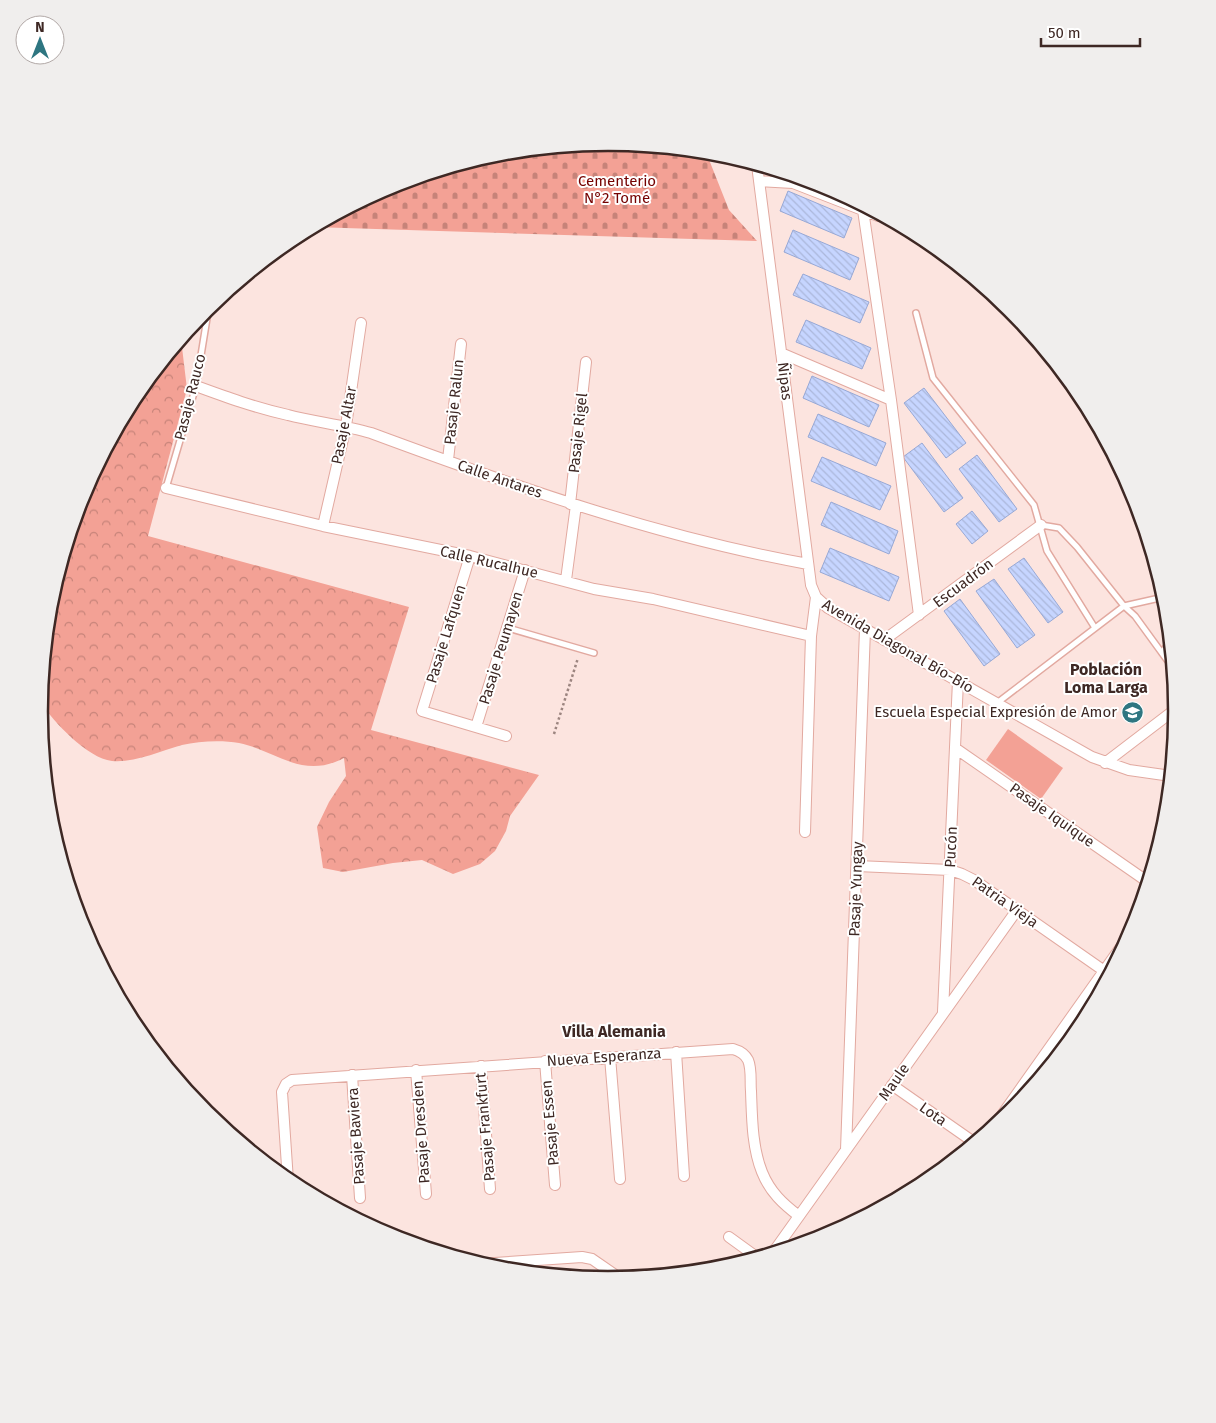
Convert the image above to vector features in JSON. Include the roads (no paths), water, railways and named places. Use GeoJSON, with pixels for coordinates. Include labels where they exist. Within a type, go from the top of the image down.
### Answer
{"type":"FeatureCollection","features":[{"type":"Feature","properties":{"kind":"street","name":"Ñipas"},"geometry":{"type":"LineString","coordinates":[[759,172],[808,564],[811,585],[816,597]]}},
{"type":"Feature","properties":{"kind":"street"},"geometry":{"type":"LineString","coordinates":[[760,181],[793,183],[825,195]]}},
{"type":"Feature","properties":{"kind":"street"},"geometry":{"type":"LineString","coordinates":[[863,213],[891,400],[919,615]]}},
{"type":"Feature","properties":{"kind":"street","name":"Pasaje Altar"},"geometry":{"type":"LineString","coordinates":[[323,526],[346,426],[361,323]]}},
{"type":"Feature","properties":{"kind":"street","name":"Pasaje Ralun"},"geometry":{"type":"LineString","coordinates":[[448,460],[461,344]]}},
{"type":"Feature","properties":{"kind":"street"},"geometry":{"type":"LineString","coordinates":[[781,353],[891,400]]}},
{"type":"Feature","properties":{"kind":"street","name":"Pasaje Rigel"},"geometry":{"type":"LineString","coordinates":[[573,505],[586,362]]}},
{"type":"Feature","properties":{"kind":"street","name":"Calle Antares"},"geometry":{"type":"LineString","coordinates":[[196,386],[289,416],[346,426],[371,433],[573,505],[752,554],[808,564]]}},
{"type":"Feature","properties":{"kind":"street","name":"Calle Rucalhue"},"geometry":{"type":"LineString","coordinates":[[166,488],[323,526],[470,556],[594,589],[652,599],[812,636]]}},
{"type":"Feature","properties":{"kind":"street"},"geometry":{"type":"LineString","coordinates":[[566,580],[573,505]]}},
{"type":"Feature","properties":{"kind":"street","name":"Escuadrón"},"geometry":{"type":"LineString","coordinates":[[884,640],[1041,525]]}},
{"type":"Feature","properties":{"kind":"street","name":"Pasaje Lafquen"},"geometry":{"type":"LineString","coordinates":[[470,556],[422,711],[476,727]]}},
{"type":"Feature","properties":{"kind":"street","name":"Pasaje Peumayen"},"geometry":{"type":"LineString","coordinates":[[476,727],[525,570]]}},
{"type":"Feature","properties":{"kind":"street"},"geometry":{"type":"LineString","coordinates":[[804,832],[812,636],[816,597]]}},
{"type":"Feature","properties":{"kind":"street","name":"Avenida Diagonal Bío-Bío"},"geometry":{"type":"LineString","coordinates":[[816,597],[823,605],[1092,757],[1129,770],[1165,775]]}},
{"type":"Feature","properties":{"kind":"street","name":"Pasaje Yungay"},"geometry":{"type":"LineString","coordinates":[[846,1150],[865,629]]}},
{"type":"Feature","properties":{"kind":"street","name":"Pucón"},"geometry":{"type":"LineString","coordinates":[[943,1013],[958,681]]}},
{"type":"Feature","properties":{"kind":"street"},"geometry":{"type":"LineString","coordinates":[[1105,762],[1168,715]]}},
{"type":"Feature","properties":{"kind":"street"},"geometry":{"type":"LineString","coordinates":[[476,727],[506,736]]}},
{"type":"Feature","properties":{"kind":"street","name":"Pasaje Iquique"},"geometry":{"type":"LineString","coordinates":[[955,748],[1143,878]]}},
{"type":"Feature","properties":{"kind":"street","name":"Patria Vieja"},"geometry":{"type":"LineString","coordinates":[[856,866],[950,870],[962,874],[974,880],[1104,971]]}},
{"type":"Feature","properties":{"kind":"street","name":"Maule"},"geometry":{"type":"LineString","coordinates":[[778,1245],[1016,910]]}},
{"type":"Feature","properties":{"kind":"street"},"geometry":{"type":"LineString","coordinates":[[1021,1090],[1093,992]]}},
{"type":"Feature","properties":{"kind":"street","name":"Nueva Esperanza"},"geometry":{"type":"LineString","coordinates":[[287,1171],[282,1096],[286,1084],[296,1079],[733,1049],[744,1054],[749,1064],[753,1127],[757,1155],[762,1172],[770,1189],[777,1198],[799,1216]]}},
{"type":"Feature","properties":{"kind":"street"},"geometry":{"type":"LineString","coordinates":[[676,1052],[684,1176]]}},
{"type":"Feature","properties":{"kind":"street"},"geometry":{"type":"LineString","coordinates":[[610,1057],[620,1179]]}},
{"type":"Feature","properties":{"kind":"street","name":"Pasaje Essen"},"geometry":{"type":"LineString","coordinates":[[545,1061],[555,1185]]}},
{"type":"Feature","properties":{"kind":"street","name":"Pasaje Frankfurt"},"geometry":{"type":"LineString","coordinates":[[480,1066],[490,1189]]}},
{"type":"Feature","properties":{"kind":"street","name":"Pasaje Dresden"},"geometry":{"type":"LineString","coordinates":[[416,1070],[426,1194]]}},
{"type":"Feature","properties":{"kind":"street","name":"Pasaje Baviera"},"geometry":{"type":"LineString","coordinates":[[352,1075],[360,1198]]}},
{"type":"Feature","properties":{"kind":"street","name":"Lota"},"geometry":{"type":"LineString","coordinates":[[892,1085],[969,1140]]}},
{"type":"Feature","properties":{"kind":"street"},"geometry":{"type":"LineString","coordinates":[[728,1237],[751,1253]]}},
{"type":"Feature","properties":{"kind":"street"},"geometry":{"type":"LineString","coordinates":[[506,1262],[582,1257],[592,1259],[610,1272]]}},
{"type":"Feature","properties":{"kind":"lane"},"geometry":{"type":"LineString","coordinates":[[916,313],[932,378],[1034,505],[1047,551],[1095,628]]}},
{"type":"Feature","properties":{"kind":"lane","name":"Pasaje Rauco"},"geometry":{"type":"LineString","coordinates":[[166,488],[196,386],[207,321]]}},
{"type":"Feature","properties":{"kind":"lane"},"geometry":{"type":"LineString","coordinates":[[1041,525],[1059,528],[1077,547],[1124,606],[1136,616],[1166,658]]}},
{"type":"Feature","properties":{"kind":"lane"},"geometry":{"type":"LineString","coordinates":[[997,704],[1124,606],[1157,598]]}},
{"type":"Feature","properties":{"kind":"lane"},"geometry":{"type":"LineString","coordinates":[[508,628],[594,653]]}},
{"type":"Feature","properties":{"kind":"lane"},"geometry":{"type":"LineString","coordinates":[[1162,653],[1165,649]]}},
{"type":"Feature","properties":{"kind":"place","name":"Escuela Especial Expresión de Amor"},"geometry":{"type":"Point","coordinates":[1133,712]}},
{"type":"Feature","properties":{"kind":"district","name":"Población Loma Larga"},"geometry":{"type":"Point","coordinates":[1106,678]}},
{"type":"Feature","properties":{"kind":"district","name":"Villa Alemania"},"geometry":{"type":"Point","coordinates":[614,1031]}},
{"type":"Feature","properties":{"kind":"park label","name":"Cementerio N°2 Tomé"},"geometry":{"type":"Point","coordinates":[617,190]}}]}
